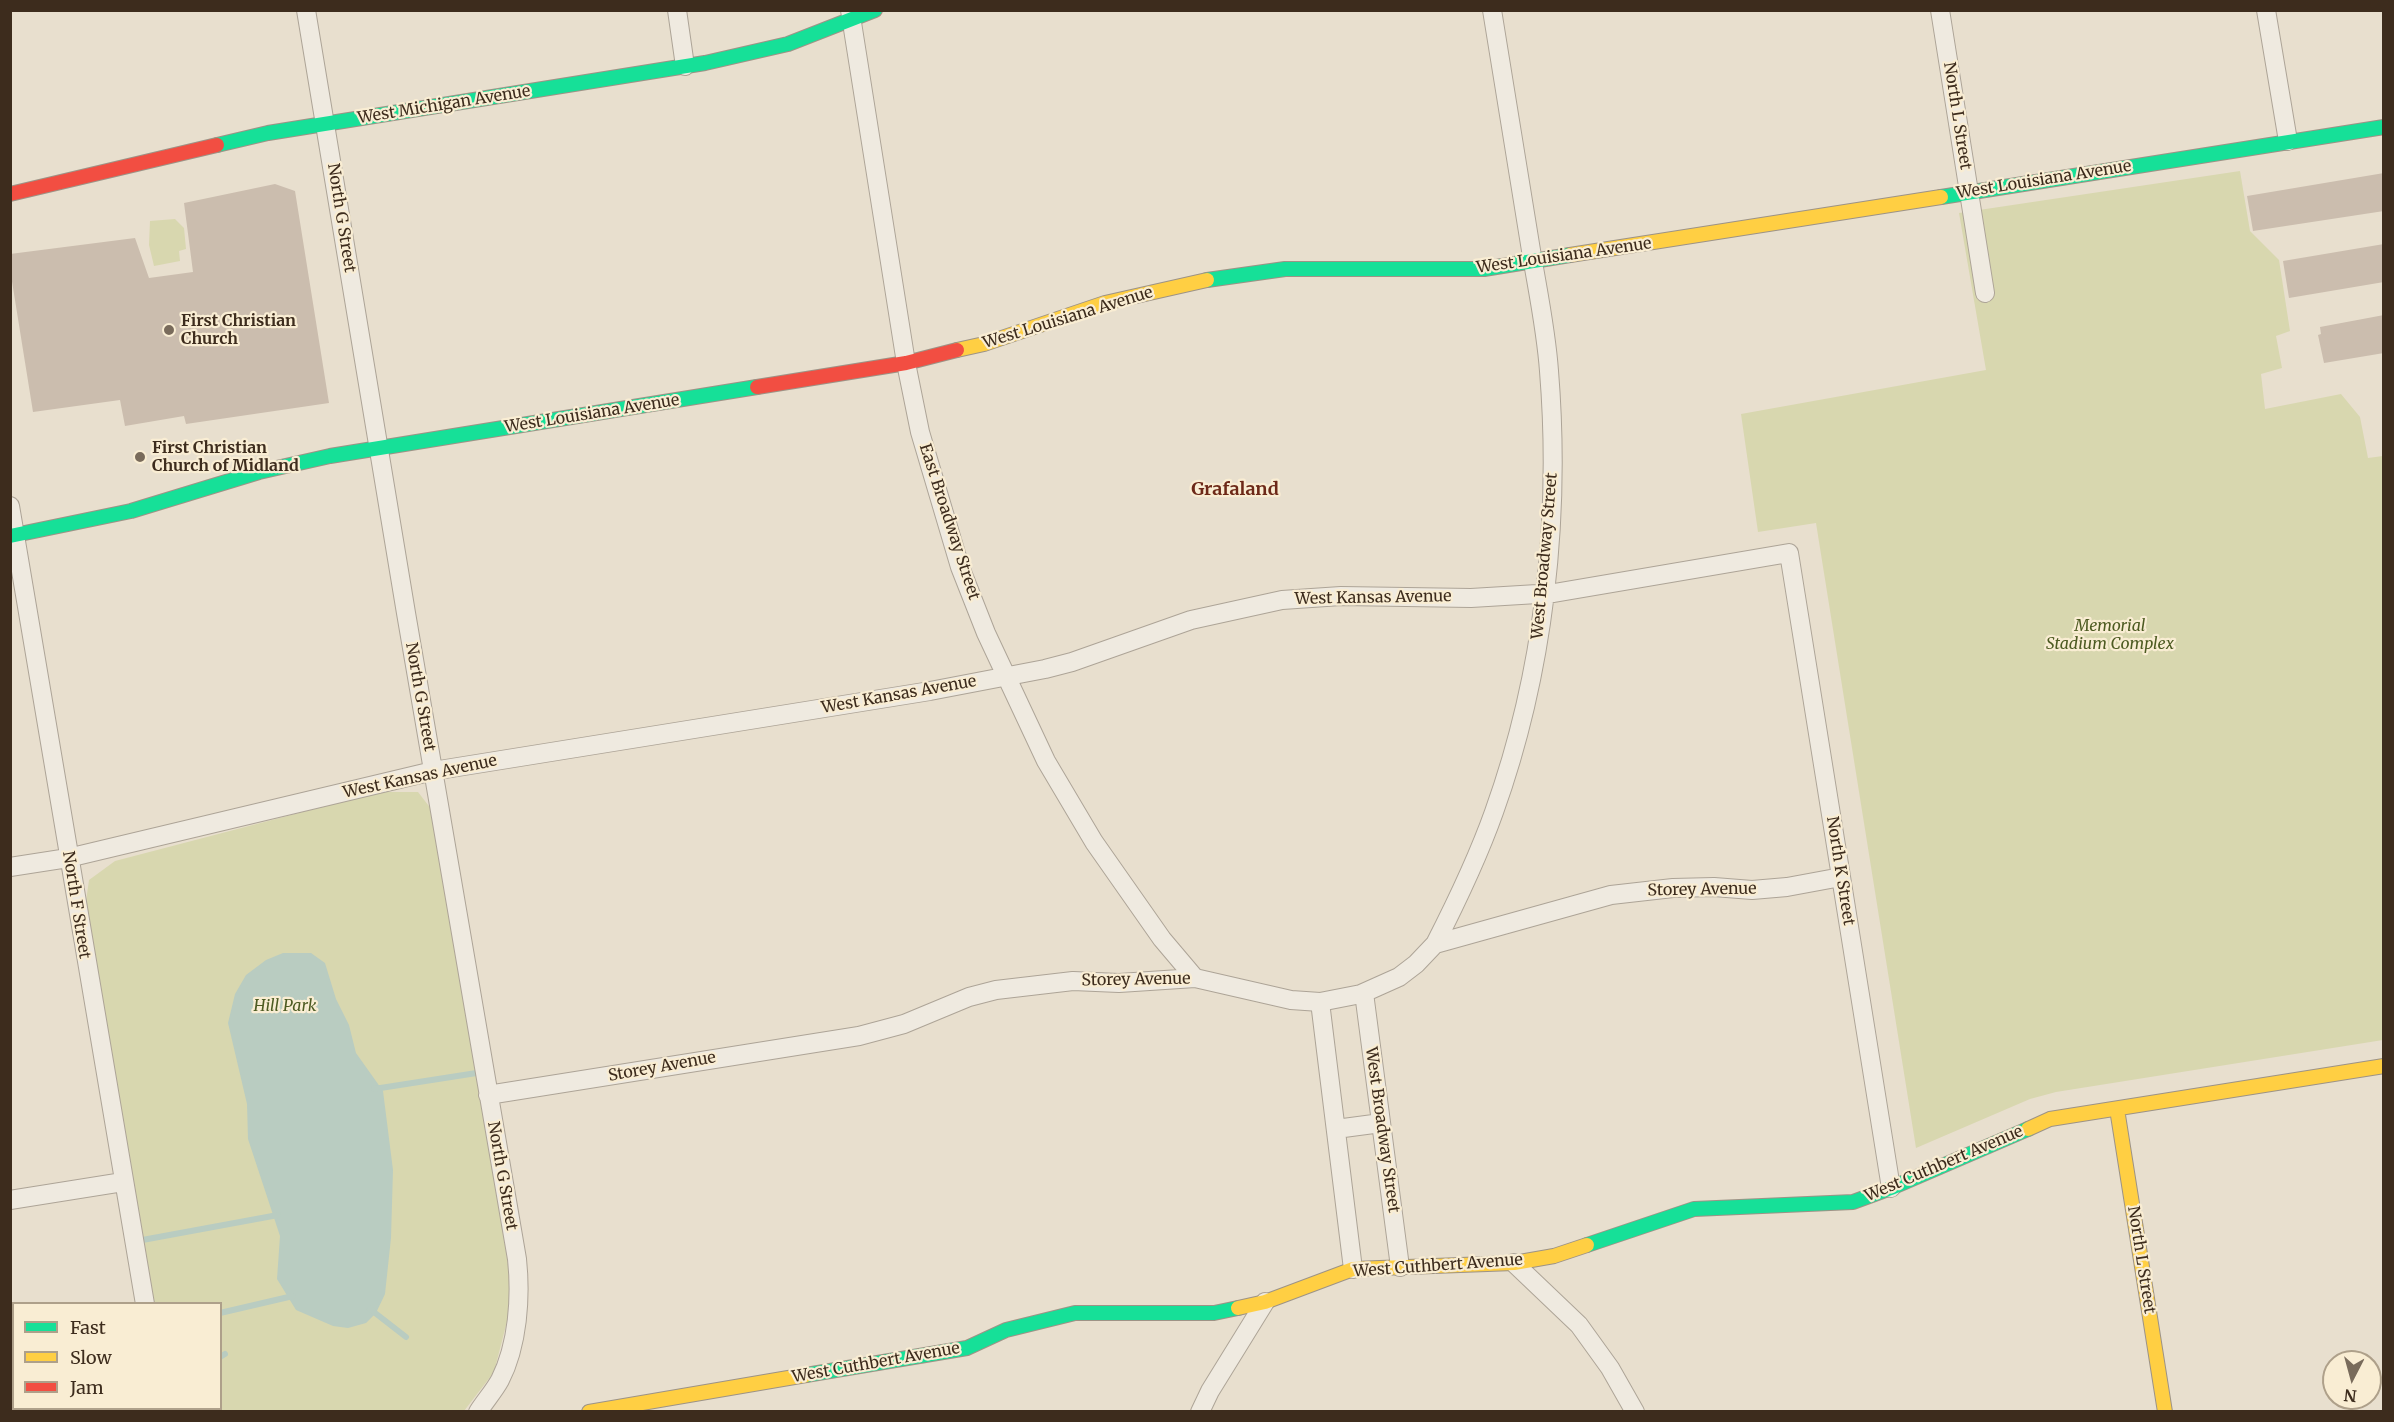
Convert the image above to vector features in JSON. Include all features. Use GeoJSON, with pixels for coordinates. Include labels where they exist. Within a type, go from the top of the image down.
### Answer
{"type":"FeatureCollection","features":[{"type":"Feature","properties":{"kind":"street","name":"North G Street"},"geometry":{"type":"LineString","coordinates":[[306,10],[516,1256],[519,1294],[512,1342],[500,1379],[478,1412]]}},
{"type":"Feature","properties":{"kind":"street"},"geometry":{"type":"LineString","coordinates":[[677,10],[686,66]]}},
{"type":"Feature","properties":{"kind":"street","name":"West Michigan Avenue"},"geometry":{"type":"LineString","coordinates":[[10,194],[268,133],[686,66],[788,44],[850,15],[875,10]]}},
{"type":"Feature","properties":{"kind":"street","name":"West Broadway Street"},"geometry":{"type":"LineString","coordinates":[[1435,944],[1468,877],[1503,783],[1530,684],[1544,593],[1551,520],[1552,428],[1547,353],[1492,10]]}},
{"type":"Feature","properties":{"kind":"street","name":"North L Street"},"geometry":{"type":"LineString","coordinates":[[1940,10],[1985,293]]}},
{"type":"Feature","properties":{"kind":"street"},"geometry":{"type":"LineString","coordinates":[[2266,10],[2288,141]]}},
{"type":"Feature","properties":{"kind":"street","name":"East Broadway Street"},"geometry":{"type":"LineString","coordinates":[[850,15],[906,363],[920,432],[945,522],[986,633],[1046,761],[1094,842],[1162,939],[1195,978]]}},
{"type":"Feature","properties":{"kind":"street","name":"West Louisiana Avenue"},"geometry":{"type":"LineString","coordinates":[[13,536],[131,511],[276,468],[378,448],[906,363],[984,344],[1105,303],[1203,281],[1285,270],[1484,269],[2384,127]]}},
{"type":"Feature","properties":{"kind":"street","name":"North F Street"},"geometry":{"type":"LineString","coordinates":[[10,506],[13,536],[145,1302]]}},
{"type":"Feature","properties":{"kind":"street","name":"West Kansas Avenue"},"geometry":{"type":"LineString","coordinates":[[10,867],[68,858],[433,771],[930,691],[1006,676],[1072,662],[1191,620],[1282,600],[1341,596],[1472,598],[1544,593],[1789,554]]}},
{"type":"Feature","properties":{"kind":"street","name":"North K Street"},"geometry":{"type":"LineString","coordinates":[[1789,554],[1891,1188]]}},
{"type":"Feature","properties":{"kind":"street","name":"Storey Avenue"},"geometry":{"type":"LineString","coordinates":[[488,1095],[859,1036],[904,1024],[969,997],[996,990],[1073,981],[1119,983],[1195,978],[1269,996],[1320,1002],[1364,993],[1399,977],[1416,964],[1435,944],[1611,895],[1673,888],[1713,887],[1752,890],[1787,887],[1841,877]]}},
{"type":"Feature","properties":{"kind":"street","name":"West Broadway Street"},"geometry":{"type":"LineString","coordinates":[[1364,993],[1400,1267]]}},
{"type":"Feature","properties":{"kind":"street"},"geometry":{"type":"LineString","coordinates":[[1320,1002],[1353,1269]]}},
{"type":"Feature","properties":{"kind":"street","name":"West Cuthbert Avenue"},"geometry":{"type":"LineString","coordinates":[[589,1412],[967,1348],[1006,1330],[1075,1313],[1214,1313],[1266,1302],[1353,1269],[1514,1263],[1554,1256],[1694,1209],[1853,1202],[1891,1188],[2050,1119],[2384,1066]]}},
{"type":"Feature","properties":{"kind":"street","name":"North L Street"},"geometry":{"type":"LineString","coordinates":[[2117,1109],[2165,1412]]}},
{"type":"Feature","properties":{"kind":"street"},"geometry":{"type":"LineString","coordinates":[[1336,1129],[1381,1123]]}},
{"type":"Feature","properties":{"kind":"street"},"geometry":{"type":"LineString","coordinates":[[10,1200],[123,1182]]}},
{"type":"Feature","properties":{"kind":"street"},"geometry":{"type":"LineString","coordinates":[[1514,1263],[1579,1325],[1610,1368],[1635,1412]]}},
{"type":"Feature","properties":{"kind":"street"},"geometry":{"type":"LineString","coordinates":[[1200,1412],[1266,1302]]}},
{"type":"Feature","properties":{"kind":"green space","name":"Memorial Stadium Complex"},"geometry":{"type":"Polygon","coordinates":[[[2240,171],[2250,231],[2279,260],[2290,331],[2276,336],[2282,368],[2261,374],[2265,409],[2341,394],[2360,417],[2368,458],[2383,456],[2383,1040],[2056,1092],[2030,1099],[1916,1148],[1816,523],[1758,532],[1741,414],[1986,370],[1959,213],[2240,171]]]}},
{"type":"Feature","properties":{"kind":"green space"},"geometry":{"type":"Polygon","coordinates":[[[175,219],[184,228],[186,249],[179,251],[180,261],[154,266],[149,245],[150,221],[175,219]]]}},
{"type":"Feature","properties":{"kind":"green space","name":"Hill Park"},"geometry":{"type":"Polygon","coordinates":[[[379,792],[418,792],[442,823],[513,1298],[494,1372],[464,1411],[208,1412],[206,1410],[222,1410],[222,1302],[152,1302],[84,915],[89,880],[115,861],[379,792]]]}},
{"type":"Feature","properties":{"kind":"shaded area"},"geometry":{"type":"Polygon","coordinates":[[[283,953],[311,953],[325,963],[336,999],[349,1025],[356,1053],[383,1091],[393,1170],[391,1238],[385,1294],[376,1313],[366,1323],[348,1328],[333,1326],[296,1310],[277,1279],[280,1236],[248,1139],[247,1104],[228,1023],[235,994],[246,975],[266,960],[283,953]]]}},
{"type":"Feature","properties":{"kind":"building"},"geometry":{"type":"Polygon","coordinates":[[[2384,173],[2384,211],[2253,231],[2247,196],[2384,173]]]}},
{"type":"Feature","properties":{"kind":"building","name":"First Christian Church"},"geometry":{"type":"Polygon","coordinates":[[[275,184],[295,191],[329,403],[186,424],[184,416],[125,426],[120,400],[33,412],[10,269],[10,254],[135,238],[149,278],[193,272],[184,203],[275,184]]]}},
{"type":"Feature","properties":{"kind":"building"},"geometry":{"type":"Polygon","coordinates":[[[2384,244],[2384,282],[2289,298],[2283,261],[2384,244]]]}},
{"type":"Feature","properties":{"kind":"building"},"geometry":{"type":"Polygon","coordinates":[[[2384,315],[2384,353],[2324,363],[2318,335],[2321,334],[2320,327],[2384,315]]]}},
{"type":"Feature","properties":{"kind":"waterway"},"geometry":{"type":"LineString","coordinates":[[374,1089],[483,1072]]}},
{"type":"Feature","properties":{"kind":"waterway"},"geometry":{"type":"LineString","coordinates":[[137,1241],[278,1215]]}},
{"type":"Feature","properties":{"kind":"waterway"},"geometry":{"type":"LineString","coordinates":[[222,1313],[293,1296]]}},
{"type":"Feature","properties":{"kind":"waterway"},"geometry":{"type":"LineString","coordinates":[[370,1309],[406,1337]]}},
{"type":"Feature","properties":{"kind":"traffic: fast"},"geometry":{"type":"LineString","coordinates":[[217,145],[268,133],[705,63],[788,44],[875,10]]}},
{"type":"Feature","properties":{"kind":"traffic: fast"},"geometry":{"type":"LineString","coordinates":[[1941,197],[2384,127]]}},
{"type":"Feature","properties":{"kind":"traffic: fast"},"geometry":{"type":"LineString","coordinates":[[1207,280],[1285,269],[1484,269],[1570,255]]}},
{"type":"Feature","properties":{"kind":"traffic: fast"},"geometry":{"type":"LineString","coordinates":[[10,536],[131,511],[259,472],[330,456],[757,387]]}},
{"type":"Feature","properties":{"kind":"traffic: fast"},"geometry":{"type":"LineString","coordinates":[[1587,1245],[1694,1209],[1853,1202],[2028,1129]]}},
{"type":"Feature","properties":{"kind":"traffic: fast"},"geometry":{"type":"LineString","coordinates":[[806,1375],[967,1348],[1006,1330],[1075,1313],[1214,1313],[1238,1308]]}},
{"type":"Feature","properties":{"kind":"traffic: slow"},"geometry":{"type":"LineString","coordinates":[[1570,255],[1941,197]]}},
{"type":"Feature","properties":{"kind":"traffic: slow"},"geometry":{"type":"LineString","coordinates":[[957,350],[984,344],[1105,303],[1207,280]]}},
{"type":"Feature","properties":{"kind":"traffic: slow"},"geometry":{"type":"LineString","coordinates":[[2028,1129],[2050,1119],[2384,1066]]}},
{"type":"Feature","properties":{"kind":"traffic: slow"},"geometry":{"type":"LineString","coordinates":[[2117,1109],[2165,1412]]}},
{"type":"Feature","properties":{"kind":"traffic: slow"},"geometry":{"type":"LineString","coordinates":[[1238,1308],[1265,1302],[1353,1269],[1514,1263],[1554,1256],[1587,1245]]}},
{"type":"Feature","properties":{"kind":"traffic: slow"},"geometry":{"type":"LineString","coordinates":[[589,1412],[806,1375]]}},
{"type":"Feature","properties":{"kind":"traffic: jam"},"geometry":{"type":"LineString","coordinates":[[10,194],[217,145]]}},
{"type":"Feature","properties":{"kind":"traffic: jam"},"geometry":{"type":"LineString","coordinates":[[757,387],[906,363],[957,350]]}},
{"type":"Feature","properties":{"kind":"place","name":"First Christian Church"},"geometry":{"type":"Point","coordinates":[169,330]}},
{"type":"Feature","properties":{"kind":"place","name":"First Christian Church of Midland"},"geometry":{"type":"Point","coordinates":[140,457]}},
{"type":"Feature","properties":{"kind":"district","name":"Grafaland"},"geometry":{"type":"Point","coordinates":[1235,490]}}]}
